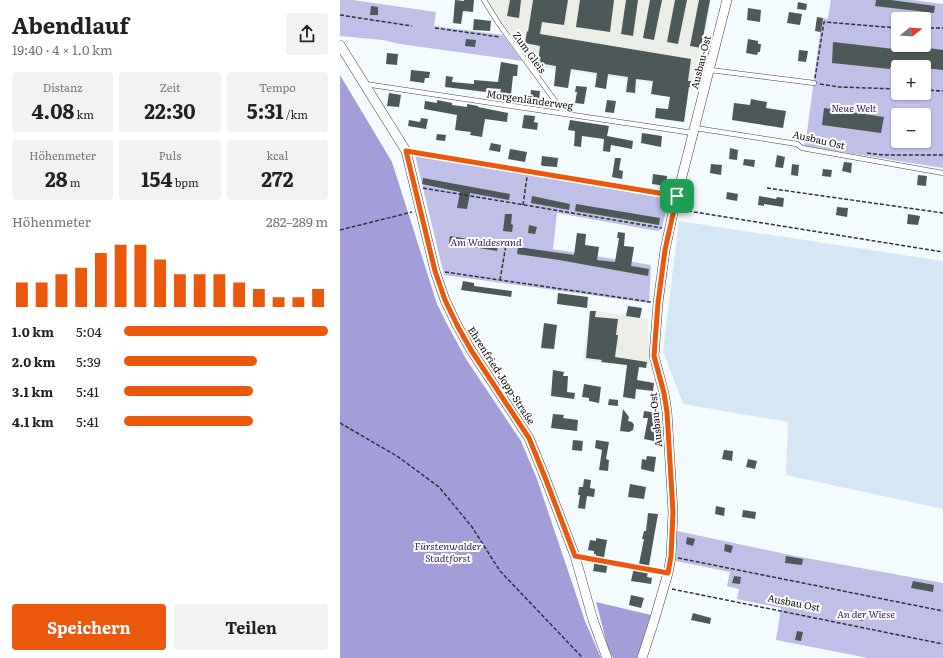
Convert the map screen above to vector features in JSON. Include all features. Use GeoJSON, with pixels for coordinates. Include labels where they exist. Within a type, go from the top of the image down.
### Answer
{"type":"FeatureCollection","features":[{"type":"Feature","properties":{"kind":"street","name":"Ausbau-Ost"},"geometry":{"type":"LineString","coordinates":[[642,658],[668,573],[671,556],[673,512],[667,412],[664,393],[654,356],[658,303],[665,250],[674,208],[727,0]]}},
{"type":"Feature","properties":{"kind":"street","name":"Ehrenfried-Jopp-Straße"},"geometry":{"type":"LineString","coordinates":[[340,45],[406,151],[435,271],[445,300],[471,350],[529,438],[575,556],[593,620],[607,658]]}},
{"type":"Feature","properties":{"kind":"lane","name":"Zum Gleis"},"geometry":{"type":"LineString","coordinates":[[484,0],[509,38],[564,113]]}},
{"type":"Feature","properties":{"kind":"lane"},"geometry":{"type":"LineString","coordinates":[[710,70],[814,84]]}},
{"type":"Feature","properties":{"kind":"lane","name":"Morgenländerweg"},"geometry":{"type":"LineString","coordinates":[[363,84],[694,131]]}},
{"type":"Feature","properties":{"kind":"lane","name":"Ausbau Ost"},"geometry":{"type":"LineString","coordinates":[[694,131],[797,144],[802,148],[943,173]]}},
{"type":"Feature","properties":{"kind":"lane"},"geometry":{"type":"LineString","coordinates":[[406,151],[677,196]]}},
{"type":"Feature","properties":{"kind":"path"},"geometry":{"type":"LineString","coordinates":[[340,15],[412,26]]}},
{"type":"Feature","properties":{"kind":"path"},"geometry":{"type":"LineString","coordinates":[[891,27],[824,22],[814,84],[839,87],[891,89]]}},
{"type":"Feature","properties":{"kind":"path"},"geometry":{"type":"LineString","coordinates":[[435,28],[509,38]]}},
{"type":"Feature","properties":{"kind":"path"},"geometry":{"type":"LineString","coordinates":[[931,28],[943,28]]}},
{"type":"Feature","properties":{"kind":"path"},"geometry":{"type":"LineString","coordinates":[[931,90],[943,91]]}},
{"type":"Feature","properties":{"kind":"path"},"geometry":{"type":"LineString","coordinates":[[862,152],[884,155],[943,155]]}},
{"type":"Feature","properties":{"kind":"path"},"geometry":{"type":"LineString","coordinates":[[523,205],[528,171]]}},
{"type":"Feature","properties":{"kind":"path"},"geometry":{"type":"LineString","coordinates":[[415,186],[670,230]]}},
{"type":"Feature","properties":{"kind":"path"},"geometry":{"type":"LineString","coordinates":[[767,188],[943,213]]}},
{"type":"Feature","properties":{"kind":"path"},"geometry":{"type":"LineString","coordinates":[[674,208],[943,252]]}},
{"type":"Feature","properties":{"kind":"path"},"geometry":{"type":"LineString","coordinates":[[340,230],[420,209]]}},
{"type":"Feature","properties":{"kind":"path"},"geometry":{"type":"LineString","coordinates":[[500,280],[507,239]]}},
{"type":"Feature","properties":{"kind":"path"},"geometry":{"type":"LineString","coordinates":[[435,271],[658,303]]}},
{"type":"Feature","properties":{"kind":"path"},"geometry":{"type":"LineString","coordinates":[[340,423],[397,456],[439,487],[472,527],[500,571],[582,658]]}},
{"type":"Feature","properties":{"kind":"path"},"geometry":{"type":"LineString","coordinates":[[575,556],[668,573]]}},
{"type":"Feature","properties":{"kind":"path"},"geometry":{"type":"LineString","coordinates":[[671,556],[943,611]]}},
{"type":"Feature","properties":{"kind":"path","name":"Ausbau Ost"},"geometry":{"type":"LineString","coordinates":[[664,587],[943,644]]}},
{"type":"Feature","properties":{"kind":"shaded area"},"geometry":{"type":"Polygon","coordinates":[[[486,0],[711,0],[695,89],[534,66],[486,0]]]}},
{"type":"Feature","properties":{"kind":"shaded area"},"geometry":{"type":"Polygon","coordinates":[[[679,221],[943,261],[943,509],[786,475],[788,422],[683,404],[663,351],[679,221]]]}},
{"type":"Feature","properties":{"kind":"shaded area"},"geometry":{"type":"Polygon","coordinates":[[[590,310],[648,319],[649,368],[583,360],[590,310]]]}},
{"type":"Feature","properties":{"kind":"green space"},"geometry":{"type":"Polygon","coordinates":[[[340,0],[353,0],[436,12],[434,26],[503,35],[522,61],[400,44],[383,40],[340,36],[340,0]]]}},
{"type":"Feature","properties":{"kind":"green space","name":"Neue Welt"},"geometry":{"type":"Polygon","coordinates":[[[831,0],[912,0],[943,4],[943,168],[804,146],[822,18],[828,19],[831,0]]]}},
{"type":"Feature","properties":{"kind":"green space","name":"Fürstenwalder Stadtforst"},"geometry":{"type":"Polygon","coordinates":[[[340,75],[392,162],[437,304],[466,359],[521,441],[537,479],[585,621],[601,658],[340,658],[340,75]]]}},
{"type":"Feature","properties":{"kind":"green space","name":"Am Waldesrand"},"geometry":{"type":"Polygon","coordinates":[[[415,155],[669,199],[662,228],[658,231],[557,213],[553,249],[651,265],[649,303],[444,275],[415,155]]]}},
{"type":"Feature","properties":{"kind":"green space","name":"An der Wiese"},"geometry":{"type":"Polygon","coordinates":[[[677,531],[795,556],[943,583],[943,658],[868,658],[776,640],[781,608],[737,599],[739,589],[727,586],[730,572],[676,561],[677,531]]]}},
{"type":"Feature","properties":{"kind":"green space"},"geometry":{"type":"Polygon","coordinates":[[[596,602],[651,615],[637,658],[613,658],[608,648],[596,602]]]}},
{"type":"Feature","properties":{"kind":"building"},"geometry":{"type":"Polygon","coordinates":[[[455,0],[474,0],[473,12],[463,11],[461,24],[453,23],[455,0]]]}},
{"type":"Feature","properties":{"kind":"building"},"geometry":{"type":"Polygon","coordinates":[[[510,0],[521,0],[519,18],[507,16],[510,0]]]}},
{"type":"Feature","properties":{"kind":"building"},"geometry":{"type":"Polygon","coordinates":[[[533,0],[568,0],[564,25],[542,22],[540,34],[691,59],[688,81],[691,81],[684,122],[655,118],[656,108],[668,109],[670,97],[651,94],[653,81],[636,79],[635,93],[626,92],[628,77],[608,74],[606,89],[595,87],[597,73],[571,69],[568,88],[554,86],[556,66],[538,63],[540,46],[525,43],[533,0]]]}},
{"type":"Feature","properties":{"kind":"building"},"geometry":{"type":"Polygon","coordinates":[[[580,0],[614,0],[610,32],[576,27],[580,0]]]}},
{"type":"Feature","properties":{"kind":"building"},"geometry":{"type":"Polygon","coordinates":[[[626,0],[638,0],[633,36],[621,34],[626,0]]]}},
{"type":"Feature","properties":{"kind":"building"},"geometry":{"type":"Polygon","coordinates":[[[650,0],[662,0],[654,40],[643,38],[650,0]]]}},
{"type":"Feature","properties":{"kind":"building"},"geometry":{"type":"Polygon","coordinates":[[[675,0],[687,0],[678,44],[667,42],[675,0]]]}},
{"type":"Feature","properties":{"kind":"building"},"geometry":{"type":"Polygon","coordinates":[[[699,0],[710,0],[701,48],[690,46],[699,0]]]}},
{"type":"Feature","properties":{"kind":"building"},"geometry":{"type":"Polygon","coordinates":[[[876,0],[891,0],[935,6],[934,13],[875,6],[876,0]]]}},
{"type":"Feature","properties":{"kind":"building"},"geometry":{"type":"Polygon","coordinates":[[[798,2],[807,4],[806,10],[797,9],[798,2]]]}},
{"type":"Feature","properties":{"kind":"building"},"geometry":{"type":"Polygon","coordinates":[[[371,6],[378,7],[378,15],[370,15],[371,6]]]}},
{"type":"Feature","properties":{"kind":"building"},"geometry":{"type":"Polygon","coordinates":[[[748,8],[761,10],[760,22],[747,20],[748,8]]]}},
{"type":"Feature","properties":{"kind":"building"},"geometry":{"type":"Polygon","coordinates":[[[789,12],[802,14],[800,25],[787,23],[789,12]]]}},
{"type":"Feature","properties":{"kind":"building"},"geometry":{"type":"Polygon","coordinates":[[[817,17],[823,18],[821,32],[815,31],[817,17]]]}},
{"type":"Feature","properties":{"kind":"building"},"geometry":{"type":"Polygon","coordinates":[[[474,19],[491,21],[490,31],[473,30],[474,19]]]}},
{"type":"Feature","properties":{"kind":"building"},"geometry":{"type":"Polygon","coordinates":[[[466,39],[476,40],[475,47],[465,46],[466,39]]]}},
{"type":"Feature","properties":{"kind":"building"},"geometry":{"type":"Polygon","coordinates":[[[748,39],[758,41],[758,44],[761,44],[760,52],[758,52],[757,55],[746,53],[748,39]]]}},
{"type":"Feature","properties":{"kind":"building"},"geometry":{"type":"Polygon","coordinates":[[[833,42],[891,49],[891,52],[931,52],[931,48],[943,50],[943,70],[931,69],[931,60],[891,60],[890,69],[832,63],[833,42]]]}},
{"type":"Feature","properties":{"kind":"building"},"geometry":{"type":"Polygon","coordinates":[[[799,50],[808,51],[806,62],[798,61],[799,50]]]}},
{"type":"Feature","properties":{"kind":"building"},"geometry":{"type":"Polygon","coordinates":[[[387,53],[398,54],[397,65],[386,64],[387,53]]]}},
{"type":"Feature","properties":{"kind":"building"},"geometry":{"type":"Polygon","coordinates":[[[501,62],[518,65],[517,76],[513,76],[511,94],[500,93],[501,89],[487,88],[486,92],[445,87],[446,76],[453,77],[452,82],[474,84],[474,80],[498,82],[501,62]]]}},
{"type":"Feature","properties":{"kind":"building"},"geometry":{"type":"Polygon","coordinates":[[[411,70],[430,72],[429,78],[425,78],[424,83],[410,81],[411,70]]]}},
{"type":"Feature","properties":{"kind":"building"},"geometry":{"type":"Polygon","coordinates":[[[576,86],[587,87],[584,104],[575,103],[577,92],[575,92],[576,86]]]}},
{"type":"Feature","properties":{"kind":"building"},"geometry":{"type":"Polygon","coordinates":[[[531,90],[540,91],[539,100],[530,99],[531,90]]]}},
{"type":"Feature","properties":{"kind":"building"},"geometry":{"type":"Polygon","coordinates":[[[389,93],[401,95],[399,107],[387,106],[389,93]]]}},
{"type":"Feature","properties":{"kind":"building"},"geometry":{"type":"Polygon","coordinates":[[[751,99],[767,102],[766,108],[786,111],[783,128],[732,120],[734,103],[750,105],[751,99]]]}},
{"type":"Feature","properties":{"kind":"building"},"geometry":{"type":"Polygon","coordinates":[[[437,100],[452,103],[452,105],[467,107],[467,104],[508,113],[507,122],[485,119],[482,137],[470,135],[471,132],[455,130],[457,115],[424,109],[425,101],[437,103],[437,100]]]}},
{"type":"Feature","properties":{"kind":"building"},"geometry":{"type":"Polygon","coordinates":[[[607,100],[616,101],[614,113],[605,112],[607,100]]]}},
{"type":"Feature","properties":{"kind":"building"},"geometry":{"type":"Polygon","coordinates":[[[824,108],[884,117],[881,133],[822,125],[824,108]]]}},
{"type":"Feature","properties":{"kind":"building"},"geometry":{"type":"Polygon","coordinates":[[[524,115],[535,116],[534,122],[538,123],[537,130],[522,128],[524,115]]]}},
{"type":"Feature","properties":{"kind":"building"},"geometry":{"type":"Polygon","coordinates":[[[421,118],[428,119],[426,129],[408,126],[409,120],[420,122],[421,118]]]}},
{"type":"Feature","properties":{"kind":"building"},"geometry":{"type":"Polygon","coordinates":[[[570,120],[609,126],[607,136],[633,141],[632,149],[611,145],[610,152],[603,151],[604,139],[582,136],[581,147],[574,146],[575,131],[568,130],[570,120]]]}},
{"type":"Feature","properties":{"kind":"building"},"geometry":{"type":"Polygon","coordinates":[[[642,133],[662,136],[661,147],[641,143],[642,133]]]}},
{"type":"Feature","properties":{"kind":"building"},"geometry":{"type":"Polygon","coordinates":[[[437,134],[446,135],[445,141],[436,140],[437,134]]]}},
{"type":"Feature","properties":{"kind":"building"},"geometry":{"type":"Polygon","coordinates":[[[491,143],[501,145],[500,152],[489,150],[491,143]]]}},
{"type":"Feature","properties":{"kind":"building"},"geometry":{"type":"Polygon","coordinates":[[[730,148],[738,150],[737,160],[729,159],[730,148]]]}},
{"type":"Feature","properties":{"kind":"building"},"geometry":{"type":"Polygon","coordinates":[[[510,149],[527,152],[525,162],[508,159],[510,149]]]}},
{"type":"Feature","properties":{"kind":"building"},"geometry":{"type":"Polygon","coordinates":[[[777,155],[785,157],[783,168],[775,167],[777,155]]]}},
{"type":"Feature","properties":{"kind":"building"},"geometry":{"type":"Polygon","coordinates":[[[542,156],[558,158],[557,167],[541,165],[542,156]]]}},
{"type":"Feature","properties":{"kind":"building"},"geometry":{"type":"Polygon","coordinates":[[[615,158],[621,158],[619,170],[623,171],[622,179],[612,177],[615,158]]]}},
{"type":"Feature","properties":{"kind":"building"},"geometry":{"type":"Polygon","coordinates":[[[744,159],[755,160],[754,167],[743,165],[744,159]]]}},
{"type":"Feature","properties":{"kind":"building"},"geometry":{"type":"Polygon","coordinates":[[[844,162],[852,163],[851,173],[842,171],[844,162]]]}},
{"type":"Feature","properties":{"kind":"building"},"geometry":{"type":"Polygon","coordinates":[[[711,164],[722,165],[721,175],[710,173],[711,164]]]}},
{"type":"Feature","properties":{"kind":"building"},"geometry":{"type":"Polygon","coordinates":[[[792,164],[799,165],[798,176],[791,175],[792,164]]]}},
{"type":"Feature","properties":{"kind":"building"},"geometry":{"type":"Polygon","coordinates":[[[823,169],[832,170],[831,177],[822,176],[823,169]]]}},
{"type":"Feature","properties":{"kind":"building"},"geometry":{"type":"Polygon","coordinates":[[[653,174],[667,176],[666,186],[652,184],[653,174]]]}},
{"type":"Feature","properties":{"kind":"building"},"geometry":{"type":"Polygon","coordinates":[[[918,175],[927,176],[926,186],[917,185],[918,175]]]}},
{"type":"Feature","properties":{"kind":"building"},"geometry":{"type":"Polygon","coordinates":[[[423,178],[510,194],[509,200],[470,193],[467,209],[457,208],[460,192],[422,184],[423,178]]]}},
{"type":"Feature","properties":{"kind":"building"},"geometry":{"type":"Polygon","coordinates":[[[727,192],[738,194],[737,201],[726,199],[727,192]]]}},
{"type":"Feature","properties":{"kind":"building"},"geometry":{"type":"Polygon","coordinates":[[[532,196],[570,204],[569,210],[531,203],[532,196]]]}},
{"type":"Feature","properties":{"kind":"building"},"geometry":{"type":"Polygon","coordinates":[[[759,196],[776,199],[777,197],[784,198],[783,207],[764,204],[764,206],[758,205],[759,196]]]}},
{"type":"Feature","properties":{"kind":"building"},"geometry":{"type":"Polygon","coordinates":[[[576,204],[660,218],[659,225],[575,211],[576,204]]]}},
{"type":"Feature","properties":{"kind":"building"},"geometry":{"type":"Polygon","coordinates":[[[837,207],[848,208],[847,217],[836,215],[837,207]]]}},
{"type":"Feature","properties":{"kind":"building"},"geometry":{"type":"Polygon","coordinates":[[[505,214],[512,214],[512,232],[503,231],[505,214]]]}},
{"type":"Feature","properties":{"kind":"building"},"geometry":{"type":"Polygon","coordinates":[[[908,214],[920,216],[918,225],[907,224],[908,214]]]}},
{"type":"Feature","properties":{"kind":"building"},"geometry":{"type":"Polygon","coordinates":[[[529,225],[537,227],[535,234],[528,233],[529,225]]]}},
{"type":"Feature","properties":{"kind":"building"},"geometry":{"type":"Polygon","coordinates":[[[618,232],[625,233],[624,246],[634,247],[631,266],[649,269],[648,276],[517,254],[518,247],[574,255],[577,233],[586,234],[585,245],[599,247],[597,260],[615,262],[619,238],[617,238],[618,232]]]}},
{"type":"Feature","properties":{"kind":"building"},"geometry":{"type":"Polygon","coordinates":[[[450,236],[498,244],[497,251],[449,243],[450,236]]]}},
{"type":"Feature","properties":{"kind":"building"},"geometry":{"type":"Polygon","coordinates":[[[463,281],[474,283],[474,286],[512,291],[511,297],[461,290],[463,281]]]}},
{"type":"Feature","properties":{"kind":"building"},"geometry":{"type":"Polygon","coordinates":[[[558,293],[588,297],[587,308],[557,304],[558,293]]]}},
{"type":"Feature","properties":{"kind":"building"},"geometry":{"type":"Polygon","coordinates":[[[628,306],[642,308],[640,318],[626,316],[628,306]]]}},
{"type":"Feature","properties":{"kind":"building"},"geometry":{"type":"Polygon","coordinates":[[[590,311],[596,311],[595,317],[618,319],[616,335],[618,335],[615,357],[647,362],[646,368],[639,367],[637,380],[654,383],[653,391],[636,389],[635,399],[623,397],[627,365],[601,362],[602,360],[586,358],[590,311]]]}},
{"type":"Feature","properties":{"kind":"building"},"geometry":{"type":"Polygon","coordinates":[[[544,323],[557,325],[554,349],[541,348],[544,323]]]}},
{"type":"Feature","properties":{"kind":"building"},"geometry":{"type":"Polygon","coordinates":[[[553,370],[564,372],[563,376],[568,376],[567,392],[575,393],[574,399],[551,396],[553,370]]]}},
{"type":"Feature","properties":{"kind":"building"},"geometry":{"type":"Polygon","coordinates":[[[584,384],[601,387],[599,403],[589,401],[589,398],[582,397],[584,384]]]}},
{"type":"Feature","properties":{"kind":"building"},"geometry":{"type":"Polygon","coordinates":[[[609,399],[618,400],[618,406],[608,405],[609,399]]]}},
{"type":"Feature","properties":{"kind":"building"},"geometry":{"type":"Polygon","coordinates":[[[623,409],[629,417],[628,421],[632,422],[634,425],[633,430],[629,432],[620,431],[623,409]]]}},
{"type":"Feature","properties":{"kind":"building"},"geometry":{"type":"Polygon","coordinates":[[[644,411],[657,413],[654,441],[644,439],[648,418],[643,418],[644,411]]]}},
{"type":"Feature","properties":{"kind":"building"},"geometry":{"type":"Polygon","coordinates":[[[553,414],[564,415],[563,418],[578,420],[577,431],[551,428],[553,414]]]}},
{"type":"Feature","properties":{"kind":"building"},"geometry":{"type":"Polygon","coordinates":[[[573,440],[583,441],[582,451],[572,450],[573,440]]]}},
{"type":"Feature","properties":{"kind":"building"},"geometry":{"type":"Polygon","coordinates":[[[596,440],[609,442],[606,459],[609,460],[608,471],[599,470],[602,450],[595,448],[596,440]]]}},
{"type":"Feature","properties":{"kind":"building"},"geometry":{"type":"Polygon","coordinates":[[[724,450],[733,451],[732,461],[722,459],[724,450]]]}},
{"type":"Feature","properties":{"kind":"building"},"geometry":{"type":"Polygon","coordinates":[[[647,456],[656,457],[654,472],[641,469],[642,459],[646,460],[647,456]]]}},
{"type":"Feature","properties":{"kind":"building"},"geometry":{"type":"Polygon","coordinates":[[[748,459],[757,461],[755,469],[746,467],[748,459]]]}},
{"type":"Feature","properties":{"kind":"building"},"geometry":{"type":"Polygon","coordinates":[[[584,479],[591,480],[590,488],[595,489],[594,497],[587,496],[585,509],[578,508],[580,495],[578,495],[579,487],[583,487],[584,479]]]}},
{"type":"Feature","properties":{"kind":"building"},"geometry":{"type":"Polygon","coordinates":[[[630,484],[646,487],[644,499],[628,497],[630,484]]]}},
{"type":"Feature","properties":{"kind":"building"},"geometry":{"type":"Polygon","coordinates":[[[716,506],[725,508],[724,516],[715,514],[716,506]]]}},
{"type":"Feature","properties":{"kind":"building"},"geometry":{"type":"Polygon","coordinates":[[[743,510],[756,512],[755,519],[742,517],[743,510]]]}},
{"type":"Feature","properties":{"kind":"building"},"geometry":{"type":"Polygon","coordinates":[[[648,513],[658,514],[647,577],[652,578],[651,584],[631,581],[634,568],[638,569],[644,539],[642,539],[644,531],[646,531],[648,513]]]}},
{"type":"Feature","properties":{"kind":"building"},"geometry":{"type":"Polygon","coordinates":[[[687,537],[695,539],[693,546],[686,544],[687,537]]]}},
{"type":"Feature","properties":{"kind":"building"},"geometry":{"type":"Polygon","coordinates":[[[596,538],[607,540],[603,563],[608,563],[606,573],[593,571],[596,554],[594,554],[594,551],[588,550],[590,540],[596,541],[596,538]]]}},
{"type":"Feature","properties":{"kind":"building"},"geometry":{"type":"Polygon","coordinates":[[[725,544],[733,546],[731,553],[724,551],[725,544]]]}},
{"type":"Feature","properties":{"kind":"building"},"geometry":{"type":"Polygon","coordinates":[[[786,556],[803,559],[802,565],[785,563],[786,556]]]}},
{"type":"Feature","properties":{"kind":"building"},"geometry":{"type":"Polygon","coordinates":[[[734,576],[741,577],[740,584],[732,583],[734,576]]]}},
{"type":"Feature","properties":{"kind":"building"},"geometry":{"type":"Polygon","coordinates":[[[913,581],[934,585],[933,592],[911,588],[913,581]]]}},
{"type":"Feature","properties":{"kind":"building"},"geometry":{"type":"Polygon","coordinates":[[[631,595],[644,598],[641,608],[629,605],[631,595]]]}},
{"type":"Feature","properties":{"kind":"building"},"geometry":{"type":"Polygon","coordinates":[[[855,611],[864,612],[863,621],[854,619],[855,611]]]}},
{"type":"Feature","properties":{"kind":"building"},"geometry":{"type":"Polygon","coordinates":[[[693,613],[711,618],[710,624],[691,620],[693,613]]]}},
{"type":"Feature","properties":{"kind":"building"},"geometry":{"type":"Polygon","coordinates":[[[797,631],[803,632],[801,641],[795,640],[797,631]]]}},
{"type":"Feature","properties":{"kind":"route"},"geometry":{"type":"LineString","coordinates":[[406,151],[677,196],[665,250],[658,303],[654,356],[664,393],[667,412],[673,512],[671,556],[668,573],[575,556],[529,438],[471,350],[445,300],[435,271],[406,151]]}}]}
